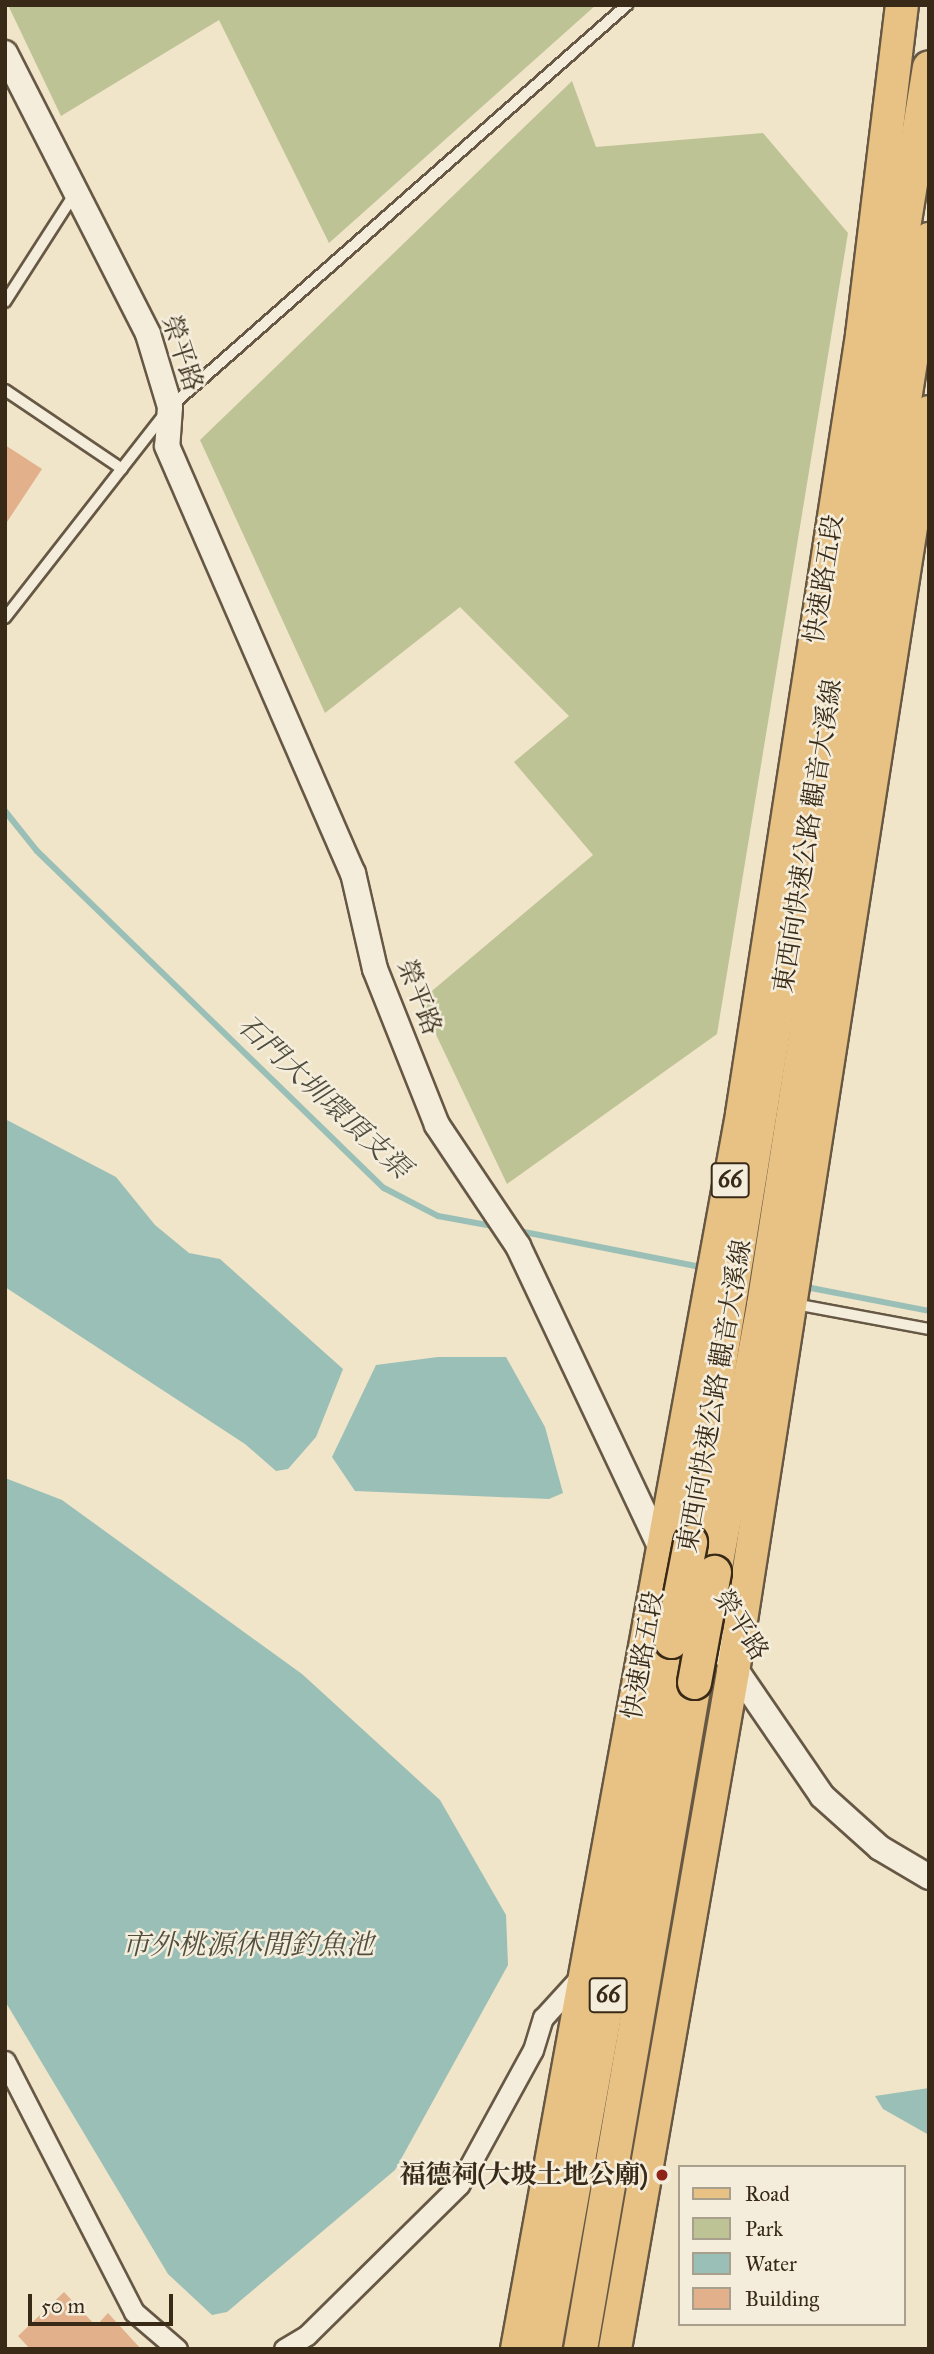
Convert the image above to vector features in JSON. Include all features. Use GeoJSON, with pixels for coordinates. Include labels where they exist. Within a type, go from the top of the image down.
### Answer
{"type":"FeatureCollection","features":[{"type":"Feature","properties":{"kind":"highway","name":"東西向快速公路 觀音大溪線"},"geometry":{"type":"LineString","coordinates":[[544,2349],[676,1548],[760,1282],[929,67]]}},
{"type":"Feature","properties":{"kind":"highway","name":"東西向快速公路 觀音大溪線"},"geometry":{"type":"LineString","coordinates":[[580,2349],[714,1572],[929,239]]}},
{"type":"Feature","properties":{"kind":"main road","name":"快速路五段"},"geometry":{"type":"LineString","coordinates":[[517,2349],[585,1972],[676,1548],[862,335],[902,5]]}},
{"type":"Feature","properties":{"kind":"main road","name":"66"},"geometry":{"type":"LineString","coordinates":[[615,2349],[733,1672],[760,1282],[929,412]]}},
{"type":"Feature","properties":{"kind":"street","name":"榮平路"},"geometry":{"type":"LineString","coordinates":[[5,53],[148,334],[170,407],[167,446],[353,873],[375,969],[437,1125],[511,1236],[676,1548],[733,1672],[822,1796],[880,1848],[929,1877]]}},
{"type":"Feature","properties":{"kind":"street"},"geometry":{"type":"LineString","coordinates":[[284,2349],[307,2335],[459,2185],[533,2050],[543,2018],[585,1972]]}},
{"type":"Feature","properties":{"kind":"street"},"geometry":{"type":"LineString","coordinates":[[5,2060],[134,2312],[177,2349]]}},
{"type":"Feature","properties":{"kind":"lane"},"geometry":{"type":"LineString","coordinates":[[5,618],[170,407],[627,5]]}},
{"type":"Feature","properties":{"kind":"lane"},"geometry":{"type":"LineString","coordinates":[[5,302],[76,192]]}},
{"type":"Feature","properties":{"kind":"lane"},"geometry":{"type":"LineString","coordinates":[[5,390],[122,469]]}},
{"type":"Feature","properties":{"kind":"lane"},"geometry":{"type":"LineString","coordinates":[[760,1282],[929,1329]]}},
{"type":"Feature","properties":{"kind":"green space"},"geometry":{"type":"Polygon","coordinates":[[[8,5],[596,5],[329,243],[219,20],[61,116],[8,5]]]}},
{"type":"Feature","properties":{"kind":"green space"},"geometry":{"type":"Polygon","coordinates":[[[572,81],[596,147],[763,133],[848,233],[717,1034],[507,1184],[420,1001],[593,855],[514,762],[569,716],[460,607],[325,713],[200,440],[572,81]]]}},
{"type":"Feature","properties":{"kind":"water"},"geometry":{"type":"Polygon","coordinates":[[[5,1119],[116,1177],[155,1225],[189,1253],[220,1259],[343,1369],[316,1437],[288,1469],[276,1471],[245,1444],[5,1287],[5,1119]]]}},
{"type":"Feature","properties":{"kind":"water"},"geometry":{"type":"Polygon","coordinates":[[[438,1357],[506,1357],[545,1427],[563,1493],[549,1499],[355,1491],[332,1457],[376,1365],[438,1357]]]}},
{"type":"Feature","properties":{"kind":"water","name":"市外桃源休閒釣魚池"},"geometry":{"type":"Polygon","coordinates":[[[5,1478],[62,1500],[302,1674],[440,1800],[506,1915],[508,1965],[395,2170],[227,2312],[212,2315],[168,2274],[5,2001],[5,1478]]]}},
{"type":"Feature","properties":{"kind":"water"},"geometry":{"type":"Polygon","coordinates":[[[929,2088],[929,2135],[883,2109],[875,2096],[929,2088]]]}},
{"type":"Feature","properties":{"kind":"building"},"geometry":{"type":"Polygon","coordinates":[[[5,445],[42,469],[5,525],[5,445]]]}},
{"type":"Feature","properties":{"kind":"building"},"geometry":{"type":"Polygon","coordinates":[[[64,2292],[96,2326],[108,2313],[141,2349],[30,2349],[18,2336],[64,2292]]]}},
{"type":"Feature","properties":{"kind":"waterway","name":"石門大圳環頂支渠"},"geometry":{"type":"LineString","coordinates":[[5,811],[37,851],[384,1188],[438,1216],[498,1227]]}},
{"type":"Feature","properties":{"kind":"waterway","name":"石門大圳環頂支渠"},"geometry":{"type":"LineString","coordinates":[[519,1231],[696,1266]]}},
{"type":"Feature","properties":{"kind":"waterway","name":"石門大圳環頂支渠"},"geometry":{"type":"LineString","coordinates":[[811,1288],[929,1311]]}},
{"type":"Feature","properties":{"kind":"place","name":"福德祠(大坡土地公廟)"},"geometry":{"type":"Point","coordinates":[662,2175]}}]}
